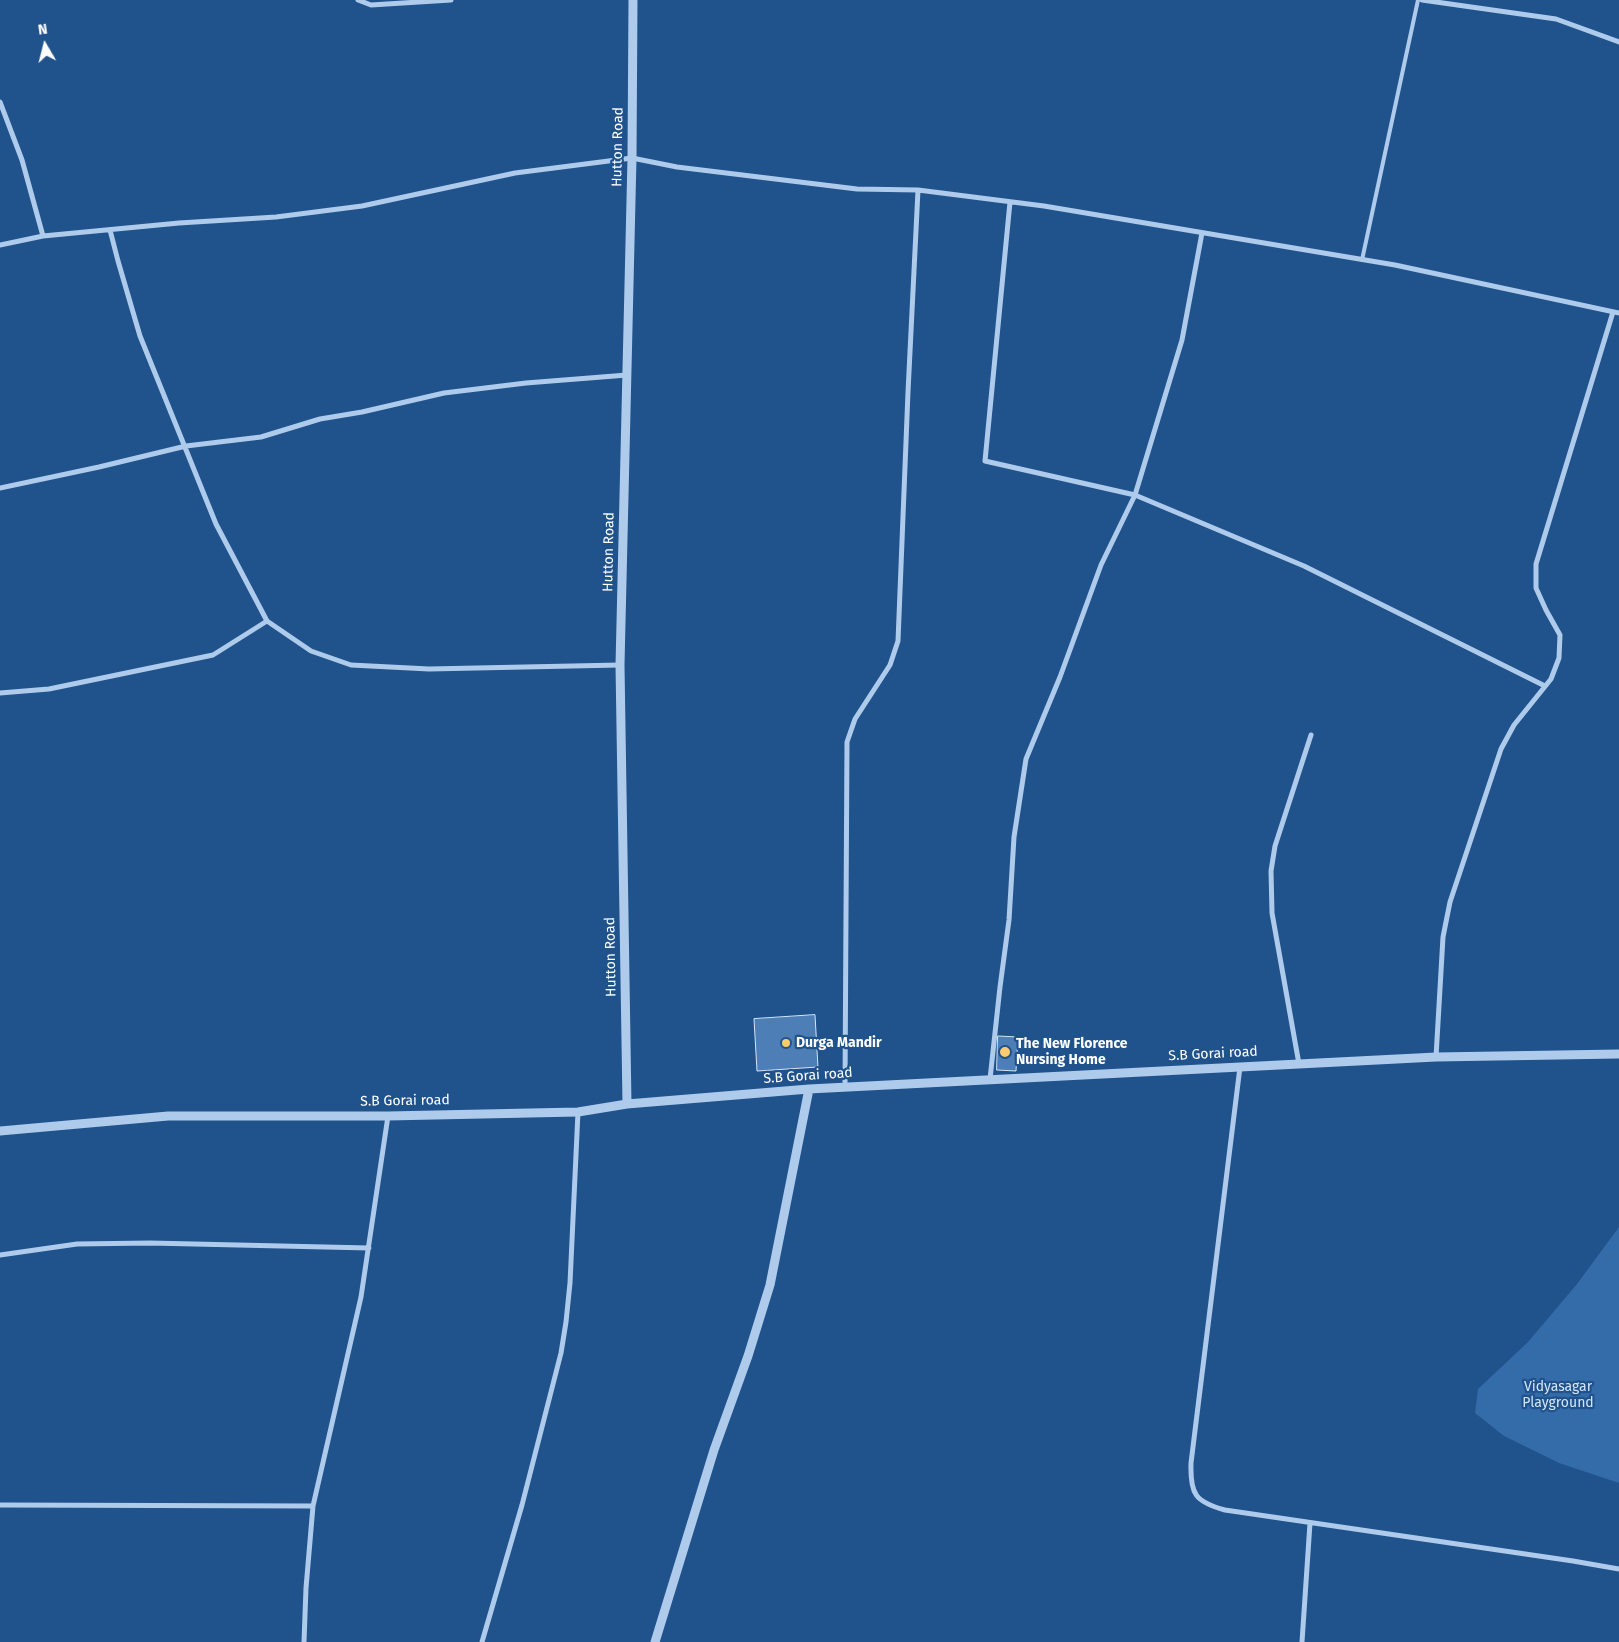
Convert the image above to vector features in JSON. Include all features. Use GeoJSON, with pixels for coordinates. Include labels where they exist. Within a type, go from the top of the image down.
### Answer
{"type":"FeatureCollection","features":[{"type":"Feature","properties":{"kind":"street"},"geometry":{"type":"LineString","coordinates":[[358,0],[371,5],[451,0]]}},
{"type":"Feature","properties":{"kind":"street","name":"Hutton Road"},"geometry":{"type":"LineString","coordinates":[[627,1104],[620,665],[632,158],[633,0]]}},
{"type":"Feature","properties":{"kind":"street"},"geometry":{"type":"LineString","coordinates":[[1420,0],[1556,18],[1619,42]]}},
{"type":"Feature","properties":{"kind":"street"},"geometry":{"type":"LineString","coordinates":[[0,102],[22,160],[44,236]]}},
{"type":"Feature","properties":{"kind":"street"},"geometry":{"type":"LineString","coordinates":[[0,244],[44,236],[179,223],[276,217],[362,206],[515,173],[632,158],[677,167],[858,189],[918,190],[1044,206],[1404,267],[1616,312],[1536,564],[1536,588],[1560,635],[1559,658],[1551,679],[1514,724],[1501,749],[1450,902],[1444,937],[1436,1056]]}},
{"type":"Feature","properties":{"kind":"street"},"geometry":{"type":"LineString","coordinates":[[845,1087],[847,742],[855,719],[890,665],[898,641],[918,190]]}},
{"type":"Feature","properties":{"kind":"street"},"geometry":{"type":"LineString","coordinates":[[1010,202],[985,461],[1135,495],[1304,566],[1545,686]]}},
{"type":"Feature","properties":{"kind":"street"},"geometry":{"type":"LineString","coordinates":[[110,230],[140,336],[216,524],[267,621],[311,652],[351,665],[429,668],[620,665]]}},
{"type":"Feature","properties":{"kind":"street"},"geometry":{"type":"LineString","coordinates":[[990,1079],[1009,920],[1014,837],[1026,759],[1060,677],[1101,565],[1135,495],[1182,340],[1202,233]]}},
{"type":"Feature","properties":{"kind":"street"},"geometry":{"type":"LineString","coordinates":[[0,488],[186,446],[261,437],[320,419],[362,412],[444,393],[526,383],[627,375]]}},
{"type":"Feature","properties":{"kind":"street"},"geometry":{"type":"LineString","coordinates":[[0,693],[49,689],[213,655],[267,621]]}},
{"type":"Feature","properties":{"kind":"street"},"geometry":{"type":"LineString","coordinates":[[1299,1064],[1272,913],[1271,871],[1275,846],[1311,735]]}},
{"type":"Feature","properties":{"kind":"street","name":"S.B Gorai road"},"geometry":{"type":"LineString","coordinates":[[0,1132],[168,1116],[388,1116],[578,1112],[627,1104],[809,1089],[1436,1056],[1619,1054]]}},
{"type":"Feature","properties":{"kind":"street"},"geometry":{"type":"LineString","coordinates":[[1240,1067],[1191,1463],[1190,1480],[1195,1495],[1207,1506],[1225,1510],[1619,1570]]}},
{"type":"Feature","properties":{"kind":"street"},"geometry":{"type":"LineString","coordinates":[[655,1642],[714,1450],[748,1356],[770,1285],[809,1089]]}},
{"type":"Feature","properties":{"kind":"street"},"geometry":{"type":"LineString","coordinates":[[482,1642],[522,1504],[561,1353],[570,1283],[578,1112]]}},
{"type":"Feature","properties":{"kind":"street"},"geometry":{"type":"LineString","coordinates":[[304,1642],[306,1588],[313,1506],[361,1297],[388,1116]]}},
{"type":"Feature","properties":{"kind":"street"},"geometry":{"type":"LineString","coordinates":[[0,1254],[77,1244],[150,1243],[369,1248]]}},
{"type":"Feature","properties":{"kind":"street"},"geometry":{"type":"LineString","coordinates":[[0,1505],[313,1506]]}},
{"type":"Feature","properties":{"kind":"street"},"geometry":{"type":"LineString","coordinates":[[1302,1642],[1310,1523]]}},
{"type":"Feature","properties":{"kind":"lane"},"geometry":{"type":"LineString","coordinates":[[1362,260],[1420,0]]}},
{"type":"Feature","properties":{"kind":"green space","name":"Vidyasagar Playground"},"geometry":{"type":"Polygon","coordinates":[[[1619,1227],[1619,1483],[1559,1463],[1504,1436],[1475,1413],[1478,1389],[1528,1342],[1577,1284],[1619,1227]]]}},
{"type":"Feature","properties":{"kind":"building","name":"Durga Mandir"},"geometry":{"type":"Polygon","coordinates":[[[815,1015],[818,1067],[757,1071],[754,1019],[815,1015]]]}},
{"type":"Feature","properties":{"kind":"building"},"geometry":{"type":"Polygon","coordinates":[[[998,1036],[1018,1037],[1016,1071],[997,1070],[998,1036]]]}},
{"type":"Feature","properties":{"kind":"place","name":"Durga Mandir"},"geometry":{"type":"Point","coordinates":[786,1043]}},
{"type":"Feature","properties":{"kind":"place","name":"The New Florence Nursing Home"},"geometry":{"type":"Point","coordinates":[1005,1052]}}]}
